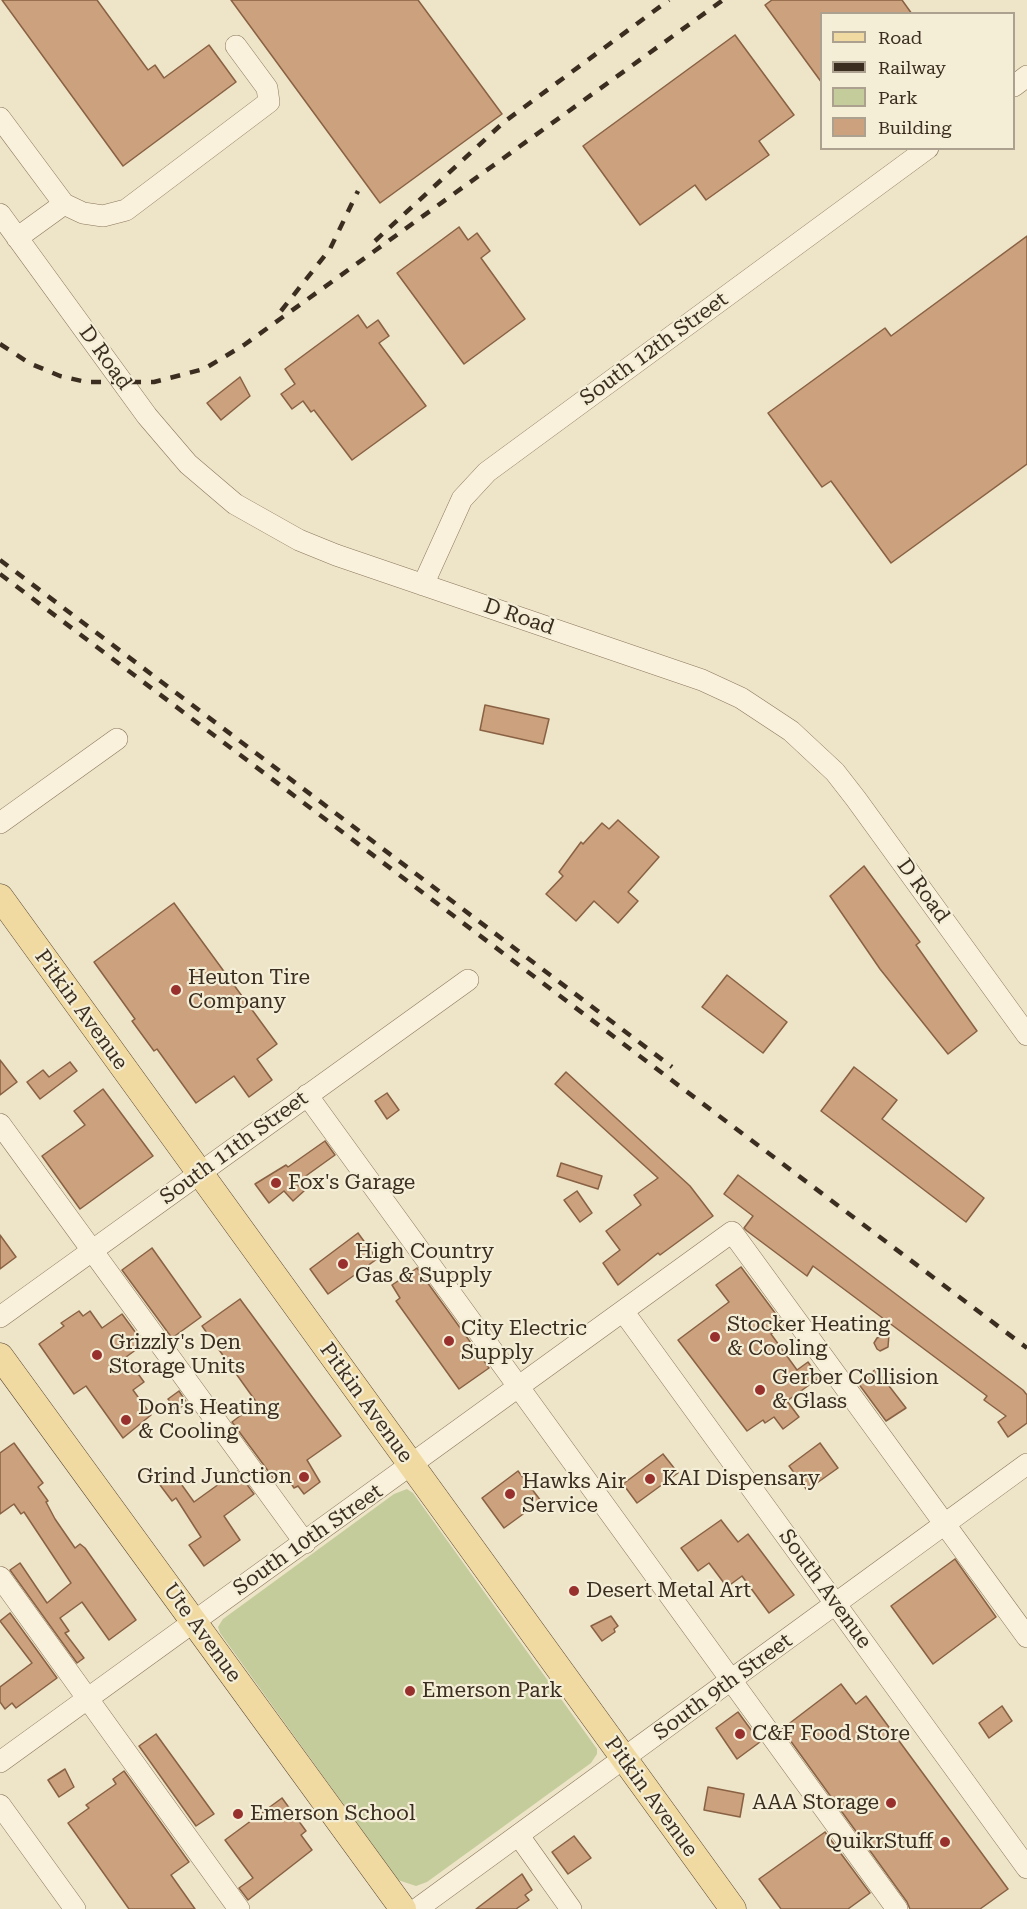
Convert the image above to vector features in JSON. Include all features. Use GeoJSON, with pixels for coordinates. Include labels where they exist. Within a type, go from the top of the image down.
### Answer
{"type":"FeatureCollection","features":[{"type":"Feature","properties":{"kind":"main road","name":"Pitkin Avenue"},"geometry":{"type":"LineString","coordinates":[[0,897],[733,1909]]}},
{"type":"Feature","properties":{"kind":"main road","name":"Ute Avenue"},"geometry":{"type":"LineString","coordinates":[[0,1356],[403,1909]]}},
{"type":"Feature","properties":{"kind":"street"},"geometry":{"type":"LineString","coordinates":[[0,118],[64,204],[82,213],[103,216],[126,210],[266,107],[270,96],[267,88],[236,46]]}},
{"type":"Feature","properties":{"kind":"street"},"geometry":{"type":"LineString","coordinates":[[1015,85],[1027,76]]}},
{"type":"Feature","properties":{"kind":"street","name":"South 12th Street"},"geometry":{"type":"LineString","coordinates":[[423,585],[462,499],[487,472],[925,150]]}},
{"type":"Feature","properties":{"kind":"street"},"geometry":{"type":"LineString","coordinates":[[17,238],[64,204]]}},
{"type":"Feature","properties":{"kind":"street","name":"D Road"},"geometry":{"type":"LineString","coordinates":[[0,214],[147,416],[210,484],[245,510],[299,540],[423,585],[702,680],[741,698],[791,731],[835,772],[1024,1026]]}},
{"type":"Feature","properties":{"kind":"street"},"geometry":{"type":"LineString","coordinates":[[0,824],[117,739]]}},
{"type":"Feature","properties":{"kind":"street","name":"South 11th Street"},"geometry":{"type":"LineString","coordinates":[[0,1317],[468,980]]}},
{"type":"Feature","properties":{"kind":"street"},"geometry":{"type":"LineString","coordinates":[[307,1095],[730,1682],[897,1909]]}},
{"type":"Feature","properties":{"kind":"street"},"geometry":{"type":"LineString","coordinates":[[0,1124],[305,1543]]}},
{"type":"Feature","properties":{"kind":"street","name":"South 10th Street"},"geometry":{"type":"LineString","coordinates":[[0,1762],[732,1232],[945,1524]]}},
{"type":"Feature","properties":{"kind":"street","name":"South Avenue"},"geometry":{"type":"LineString","coordinates":[[623,1311],[1027,1868]]}},
{"type":"Feature","properties":{"kind":"street","name":"South 9th Street"},"geometry":{"type":"LineString","coordinates":[[417,1909],[1027,1464]]}},
{"type":"Feature","properties":{"kind":"street"},"geometry":{"type":"LineString","coordinates":[[945,1524],[1027,1637]]}},
{"type":"Feature","properties":{"kind":"street"},"geometry":{"type":"LineString","coordinates":[[0,1577],[239,1909]]}},
{"type":"Feature","properties":{"kind":"street"},"geometry":{"type":"LineString","coordinates":[[0,1805],[75,1909]]}},
{"type":"Feature","properties":{"kind":"street"},"geometry":{"type":"LineString","coordinates":[[519,1836],[571,1909]]}},
{"type":"Feature","properties":{"kind":"green space","name":"Emerson Park"},"geometry":{"type":"Polygon","coordinates":[[[407,1489],[413,1493],[597,1749],[597,1754],[591,1763],[427,1882],[416,1886],[398,1880],[220,1633],[218,1627],[223,1619],[394,1494],[407,1489]]]}},
{"type":"Feature","properties":{"kind":"building"},"geometry":{"type":"Polygon","coordinates":[[[2,0],[97,0],[148,70],[155,65],[164,78],[209,45],[236,82],[123,166],[2,0]]]}},
{"type":"Feature","properties":{"kind":"building"},"geometry":{"type":"Polygon","coordinates":[[[231,0],[418,0],[502,114],[380,203],[231,0]]]}},
{"type":"Feature","properties":{"kind":"building"},"geometry":{"type":"Polygon","coordinates":[[[772,0],[902,0],[911,12],[820,12],[820,80],[765,5],[772,0]]]}},
{"type":"Feature","properties":{"kind":"building"},"geometry":{"type":"Polygon","coordinates":[[[735,35],[794,115],[759,141],[769,155],[706,200],[695,185],[640,225],[583,146],[735,35]]]}},
{"type":"Feature","properties":{"kind":"building"},"geometry":{"type":"Polygon","coordinates":[[[459,227],[468,240],[477,233],[490,251],[481,258],[525,319],[464,364],[397,273],[459,227]]]}},
{"type":"Feature","properties":{"kind":"building"},"geometry":{"type":"Polygon","coordinates":[[[1027,236],[1027,464],[891,563],[831,481],[822,487],[768,413],[885,328],[891,336],[1027,236]]]}},
{"type":"Feature","properties":{"kind":"building"},"geometry":{"type":"Polygon","coordinates":[[[358,315],[367,328],[378,320],[389,336],[379,343],[426,406],[352,460],[314,410],[311,412],[303,401],[292,409],[281,394],[295,384],[285,369],[358,315]]]}},
{"type":"Feature","properties":{"kind":"building"},"geometry":{"type":"Polygon","coordinates":[[[240,377],[250,396],[221,420],[207,403],[240,377]]]}},
{"type":"Feature","properties":{"kind":"building"},"geometry":{"type":"Polygon","coordinates":[[[485,705],[549,719],[543,744],[480,730],[485,705]]]}},
{"type":"Feature","properties":{"kind":"building"},"geometry":{"type":"Polygon","coordinates":[[[618,820],[659,857],[628,892],[638,901],[618,923],[594,901],[576,921],[546,894],[563,876],[559,872],[581,842],[583,844],[602,823],[609,829],[618,820]]]}},
{"type":"Feature","properties":{"kind":"building"},"geometry":{"type":"Polygon","coordinates":[[[864,866],[920,942],[916,945],[977,1031],[948,1054],[880,969],[830,896],[864,866]]]}},
{"type":"Feature","properties":{"kind":"building","name":"Heuton Tire Company"},"geometry":{"type":"Polygon","coordinates":[[[174,903],[277,1044],[257,1059],[272,1080],[249,1097],[234,1076],[196,1103],[157,1049],[154,1051],[132,1021],[135,1019],[94,962],[174,903]]]}},
{"type":"Feature","properties":{"kind":"building"},"geometry":{"type":"Polygon","coordinates":[[[727,975],[787,1022],[763,1053],[702,1007],[727,975]]]}},
{"type":"Feature","properties":{"kind":"building"},"geometry":{"type":"Polygon","coordinates":[[[0,1060],[17,1082],[0,1095],[0,1060]]]}},
{"type":"Feature","properties":{"kind":"building"},"geometry":{"type":"Polygon","coordinates":[[[70,1062],[77,1071],[40,1099],[27,1082],[43,1070],[49,1077],[70,1062]]]}},
{"type":"Feature","properties":{"kind":"building"},"geometry":{"type":"Polygon","coordinates":[[[854,1067],[897,1100],[882,1119],[984,1198],[966,1222],[821,1111],[854,1067]]]}},
{"type":"Feature","properties":{"kind":"building"},"geometry":{"type":"Polygon","coordinates":[[[566,1072],[690,1186],[713,1216],[660,1255],[658,1253],[618,1285],[603,1263],[620,1250],[606,1231],[641,1205],[634,1195],[658,1178],[555,1084],[566,1072]]]}},
{"type":"Feature","properties":{"kind":"building"},"geometry":{"type":"Polygon","coordinates":[[[103,1089],[153,1156],[80,1209],[42,1156],[85,1125],[74,1111],[103,1089]]]}},
{"type":"Feature","properties":{"kind":"building"},"geometry":{"type":"Polygon","coordinates":[[[387,1093],[399,1110],[387,1119],[375,1101],[387,1093]]]}},
{"type":"Feature","properties":{"kind":"building"},"geometry":{"type":"Polygon","coordinates":[[[325,1141],[335,1155],[296,1183],[304,1191],[293,1201],[284,1191],[269,1203],[255,1184],[286,1165],[288,1167],[325,1141]]]}},
{"type":"Feature","properties":{"kind":"building"},"geometry":{"type":"Polygon","coordinates":[[[561,1163],[602,1176],[598,1189],[557,1176],[561,1163]]]}},
{"type":"Feature","properties":{"kind":"building"},"geometry":{"type":"Polygon","coordinates":[[[738,1175],[1023,1390],[1027,1395],[1027,1423],[1008,1437],[998,1422],[1006,1416],[984,1400],[987,1396],[813,1266],[807,1276],[747,1231],[744,1228],[753,1216],[724,1194],[738,1175]]]}},
{"type":"Feature","properties":{"kind":"building"},"geometry":{"type":"Polygon","coordinates":[[[577,1191],[592,1213],[580,1222],[564,1200],[577,1191]]]}},
{"type":"Feature","properties":{"kind":"building","name":"High Country Gas & Supply"},"geometry":{"type":"Polygon","coordinates":[[[358,1233],[377,1259],[328,1294],[310,1269],[358,1233]]]}},
{"type":"Feature","properties":{"kind":"building"},"geometry":{"type":"Polygon","coordinates":[[[0,1235],[16,1257],[0,1269],[0,1235]]]}},
{"type":"Feature","properties":{"kind":"building"},"geometry":{"type":"Polygon","coordinates":[[[152,1248],[201,1317],[172,1338],[122,1270],[152,1248]]]}},
{"type":"Feature","properties":{"kind":"building"},"geometry":{"type":"Polygon","coordinates":[[[741,1267],[784,1325],[771,1334],[797,1370],[808,1362],[819,1378],[787,1401],[799,1417],[783,1429],[774,1417],[765,1423],[763,1420],[747,1431],[678,1340],[729,1302],[716,1285],[741,1267]]]}},
{"type":"Feature","properties":{"kind":"building","name":"City Electric Supply"},"geometry":{"type":"Polygon","coordinates":[[[417,1268],[489,1368],[459,1389],[396,1301],[400,1298],[392,1285],[417,1268]]]}},
{"type":"Feature","properties":{"kind":"building"},"geometry":{"type":"Polygon","coordinates":[[[240,1299],[341,1436],[307,1460],[320,1482],[304,1494],[298,1486],[294,1488],[286,1476],[277,1483],[232,1422],[257,1403],[202,1326],[240,1299]]]}},
{"type":"Feature","properties":{"kind":"building"},"geometry":{"type":"Polygon","coordinates":[[[79,1311],[83,1316],[90,1311],[102,1328],[122,1314],[144,1344],[126,1357],[144,1382],[133,1390],[151,1415],[123,1438],[86,1386],[74,1394],[39,1344],[64,1326],[61,1323],[79,1311]]]}},
{"type":"Feature","properties":{"kind":"building"},"geometry":{"type":"Polygon","coordinates":[[[889,1334],[888,1347],[880,1351],[874,1343],[877,1338],[889,1334]]]}},
{"type":"Feature","properties":{"kind":"building"},"geometry":{"type":"Polygon","coordinates":[[[876,1369],[906,1408],[886,1421],[858,1383],[876,1369]]]}},
{"type":"Feature","properties":{"kind":"building"},"geometry":{"type":"Polygon","coordinates":[[[179,1391],[187,1403],[176,1410],[168,1399],[179,1391]]]}},
{"type":"Feature","properties":{"kind":"building"},"geometry":{"type":"Polygon","coordinates":[[[14,1443],[43,1483],[38,1487],[48,1501],[46,1502],[55,1519],[75,1548],[80,1544],[85,1548],[136,1620],[109,1640],[82,1602],[60,1618],[69,1631],[65,1633],[84,1658],[77,1663],[10,1570],[20,1563],[47,1603],[71,1583],[24,1512],[21,1514],[14,1504],[0,1514],[0,1453],[14,1443]]]}},
{"type":"Feature","properties":{"kind":"building"},"geometry":{"type":"Polygon","coordinates":[[[820,1443],[838,1468],[807,1490],[789,1466],[820,1443]]]}},
{"type":"Feature","properties":{"kind":"building","name":"KAI Dispensary"},"geometry":{"type":"Polygon","coordinates":[[[663,1454],[678,1473],[637,1503],[623,1484],[663,1454]]]}},
{"type":"Feature","properties":{"kind":"building"},"geometry":{"type":"Polygon","coordinates":[[[237,1471],[254,1494],[224,1516],[240,1540],[204,1566],[189,1545],[201,1537],[176,1498],[172,1501],[160,1485],[174,1474],[194,1502],[237,1471]]]}},
{"type":"Feature","properties":{"kind":"building","name":"Hawks Air Service"},"geometry":{"type":"Polygon","coordinates":[[[518,1471],[541,1501],[504,1528],[482,1498],[518,1471]]]}},
{"type":"Feature","properties":{"kind":"building"},"geometry":{"type":"Polygon","coordinates":[[[721,1520],[738,1542],[748,1534],[794,1595],[769,1613],[742,1576],[727,1587],[709,1563],[698,1571],[681,1548],[721,1520]]]}},
{"type":"Feature","properties":{"kind":"building"},"geometry":{"type":"Polygon","coordinates":[[[955,1559],[996,1617],[933,1664],[891,1606],[955,1559]]]}},
{"type":"Feature","properties":{"kind":"building"},"geometry":{"type":"Polygon","coordinates":[[[10,1613],[57,1678],[16,1708],[12,1703],[5,1709],[0,1702],[0,1687],[32,1663],[0,1621],[10,1613]]]}},
{"type":"Feature","properties":{"kind":"building"},"geometry":{"type":"Polygon","coordinates":[[[611,1616],[618,1626],[614,1629],[615,1632],[602,1641],[591,1626],[611,1616]]]}},
{"type":"Feature","properties":{"kind":"building"},"geometry":{"type":"Polygon","coordinates":[[[841,1684],[856,1704],[866,1696],[1008,1889],[980,1909],[910,1909],[782,1729],[841,1684]]]}},
{"type":"Feature","properties":{"kind":"building"},"geometry":{"type":"Polygon","coordinates":[[[1002,1706],[1012,1721],[989,1738],[979,1723],[1002,1706]]]}},
{"type":"Feature","properties":{"kind":"building","name":"C&F Food Store"},"geometry":{"type":"Polygon","coordinates":[[[738,1712],[760,1742],[737,1759],[716,1728],[738,1712]]]}},
{"type":"Feature","properties":{"kind":"building"},"geometry":{"type":"Polygon","coordinates":[[[156,1734],[214,1814],[196,1826],[139,1746],[156,1734]]]}},
{"type":"Feature","properties":{"kind":"building"},"geometry":{"type":"Polygon","coordinates":[[[65,1769],[74,1787],[59,1797],[48,1780],[65,1769]]]}},
{"type":"Feature","properties":{"kind":"building"},"geometry":{"type":"Polygon","coordinates":[[[124,1771],[189,1862],[171,1875],[195,1909],[129,1909],[68,1823],[89,1808],[86,1805],[116,1784],[113,1779],[124,1771]]]}},
{"type":"Feature","properties":{"kind":"building"},"geometry":{"type":"Polygon","coordinates":[[[708,1787],[744,1794],[740,1817],[704,1810],[708,1787]]]}},
{"type":"Feature","properties":{"kind":"building"},"geometry":{"type":"Polygon","coordinates":[[[282,1798],[306,1831],[301,1835],[312,1850],[248,1900],[239,1888],[253,1878],[225,1840],[282,1798]]]}},
{"type":"Feature","properties":{"kind":"building"},"geometry":{"type":"Polygon","coordinates":[[[825,1832],[870,1893],[848,1909],[781,1909],[759,1879],[825,1832]]]}},
{"type":"Feature","properties":{"kind":"building"},"geometry":{"type":"Polygon","coordinates":[[[574,1836],[591,1858],[568,1874],[552,1852],[574,1836]]]}},
{"type":"Feature","properties":{"kind":"building"},"geometry":{"type":"Polygon","coordinates":[[[522,1874],[532,1890],[525,1895],[529,1900],[516,1909],[476,1909],[522,1874]]]}},
{"type":"Feature","properties":{"kind":"railway"},"geometry":{"type":"LineString","coordinates":[[375,241],[504,122],[669,0]]}},
{"type":"Feature","properties":{"kind":"railway"},"geometry":{"type":"LineString","coordinates":[[0,344],[29,363],[60,376],[86,382],[154,382],[204,369],[244,345],[723,0]]}},
{"type":"Feature","properties":{"kind":"railway"},"geometry":{"type":"LineString","coordinates":[[281,311],[330,249],[358,191]]}},
{"type":"Feature","properties":{"kind":"railway"},"geometry":{"type":"LineString","coordinates":[[0,560],[672,1067]]}},
{"type":"Feature","properties":{"kind":"railway"},"geometry":{"type":"LineString","coordinates":[[0,574],[1027,1348]]}},
{"type":"Feature","properties":{"kind":"place","name":"Heuton Tire Company"},"geometry":{"type":"Point","coordinates":[176,990]}},
{"type":"Feature","properties":{"kind":"place","name":"Fox's Garage"},"geometry":{"type":"Point","coordinates":[276,1183]}},
{"type":"Feature","properties":{"kind":"place","name":"High Country Gas & Supply"},"geometry":{"type":"Point","coordinates":[343,1264]}},
{"type":"Feature","properties":{"kind":"place","name":"Stocker Heating & Cooling"},"geometry":{"type":"Point","coordinates":[715,1337]}},
{"type":"Feature","properties":{"kind":"place","name":"City Electric Supply"},"geometry":{"type":"Point","coordinates":[449,1341]}},
{"type":"Feature","properties":{"kind":"place","name":"Grizzly's Den Storage Units"},"geometry":{"type":"Point","coordinates":[97,1355]}},
{"type":"Feature","properties":{"kind":"place","name":"Gerber Collision & Glass"},"geometry":{"type":"Point","coordinates":[760,1390]}},
{"type":"Feature","properties":{"kind":"place","name":"Don's Heating & Cooling"},"geometry":{"type":"Point","coordinates":[126,1420]}},
{"type":"Feature","properties":{"kind":"place","name":"Grind Junction"},"geometry":{"type":"Point","coordinates":[304,1477]}},
{"type":"Feature","properties":{"kind":"place","name":"KAI Dispensary"},"geometry":{"type":"Point","coordinates":[650,1479]}},
{"type":"Feature","properties":{"kind":"place","name":"Hawks Air Service"},"geometry":{"type":"Point","coordinates":[510,1494]}},
{"type":"Feature","properties":{"kind":"place","name":"Desert Metal Art"},"geometry":{"type":"Point","coordinates":[574,1591]}},
{"type":"Feature","properties":{"kind":"place","name":"Emerson Park"},"geometry":{"type":"Point","coordinates":[410,1691]}},
{"type":"Feature","properties":{"kind":"place","name":"C&F Food Store"},"geometry":{"type":"Point","coordinates":[740,1734]}},
{"type":"Feature","properties":{"kind":"place","name":"AAA Storage"},"geometry":{"type":"Point","coordinates":[891,1803]}},
{"type":"Feature","properties":{"kind":"place","name":"Emerson School"},"geometry":{"type":"Point","coordinates":[238,1814]}},
{"type":"Feature","properties":{"kind":"place","name":"QuikrStuff"},"geometry":{"type":"Point","coordinates":[945,1842]}}]}
